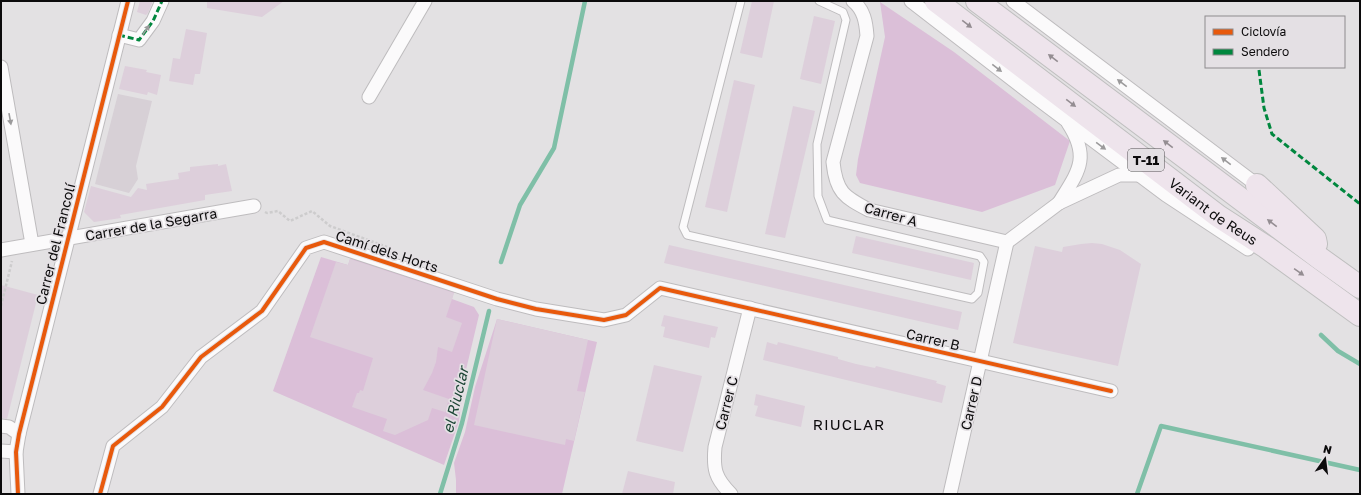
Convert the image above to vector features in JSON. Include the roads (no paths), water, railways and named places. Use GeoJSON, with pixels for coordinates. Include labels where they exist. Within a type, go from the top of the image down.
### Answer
{"type":"FeatureCollection","features":[{"type":"Feature","properties":{"kind":"highway","name":"Variant de Reus"},"geometry":{"type":"LineString","coordinates":[[936,1],[1218,216],[1266,247],[1360,315]]}},
{"type":"Feature","properties":{"kind":"highway","name":"Variant de Reus"},"geometry":{"type":"LineString","coordinates":[[977,1],[1360,287]]}},
{"type":"Feature","properties":{"kind":"highway"},"geometry":{"type":"LineString","coordinates":[[1257,185],[1315,239],[1318,257]]}},
{"type":"Feature","properties":{"kind":"highway"},"geometry":{"type":"LineString","coordinates":[[1248,249],[1273,253]]}},
{"type":"Feature","properties":{"kind":"street","name":"Carrer del Francolí"},"geometry":{"type":"LineString","coordinates":[[18,494],[16,452],[19,434],[128,1]]}},
{"type":"Feature","properties":{"kind":"street"},"geometry":{"type":"LineString","coordinates":[[119,35],[139,40],[153,21],[162,1]]}},
{"type":"Feature","properties":{"kind":"street"},"geometry":{"type":"LineString","coordinates":[[369,97],[425,1]]}},
{"type":"Feature","properties":{"kind":"street","name":"Carrer A"},"geometry":{"type":"LineString","coordinates":[[853,1],[859,6],[866,20],[867,36],[833,162],[834,176],[839,190],[853,202],[869,210],[1007,242]]}},
{"type":"Feature","properties":{"kind":"street"},"geometry":{"type":"LineString","coordinates":[[911,1],[1166,195],[1248,249]]}},
{"type":"Feature","properties":{"kind":"street"},"geometry":{"type":"LineString","coordinates":[[1013,1],[1257,185]]}},
{"type":"Feature","properties":{"kind":"street"},"geometry":{"type":"LineString","coordinates":[[1,67],[32,244]]}},
{"type":"Feature","properties":{"kind":"street"},"geometry":{"type":"LineString","coordinates":[[1059,203],[1078,172],[1081,154],[1074,133],[1065,119]]}},
{"type":"Feature","properties":{"kind":"street"},"geometry":{"type":"LineString","coordinates":[[1007,242],[1059,203],[1119,175],[1141,175]]}},
{"type":"Feature","properties":{"kind":"street","name":"Carrer de la Segarra"},"geometry":{"type":"LineString","coordinates":[[1,250],[254,206]]}},
{"type":"Feature","properties":{"kind":"street","name":"Camí dels Horts"},"geometry":{"type":"LineString","coordinates":[[100,494],[113,446],[162,407],[201,358],[262,311],[306,248],[324,242],[497,299],[536,309],[604,320],[626,315],[660,288],[750,308]]}},
{"type":"Feature","properties":{"kind":"street","name":"Carrer D"},"geometry":{"type":"LineString","coordinates":[[950,494],[1007,242]]}},
{"type":"Feature","properties":{"kind":"street","name":"Carrer B"},"geometry":{"type":"LineString","coordinates":[[750,308],[1111,391]]}},
{"type":"Feature","properties":{"kind":"street","name":"Carrer C"},"geometry":{"type":"LineString","coordinates":[[731,494],[717,477],[714,464],[714,447],[750,308]]}},
{"type":"Feature","properties":{"kind":"street"},"geometry":{"type":"LineString","coordinates":[[1,426],[9,427],[19,434]]}},
{"type":"Feature","properties":{"kind":"street"},"geometry":{"type":"LineString","coordinates":[[1,451],[16,452]]}},
{"type":"Feature","properties":{"kind":"lane"},"geometry":{"type":"LineString","coordinates":[[741,1],[683,227],[687,235],[972,300],[978,293],[984,262],[980,256],[827,220],[818,196],[817,144],[846,20],[843,12],[819,1]]}},
{"type":"Feature","properties":{"kind":"waterway"},"geometry":{"type":"LineString","coordinates":[[501,262],[520,205],[554,148],[585,1]]}},
{"type":"Feature","properties":{"kind":"waterway","name":"el Riuclar"},"geometry":{"type":"LineString","coordinates":[[440,494],[462,423],[489,311]]}},
{"type":"Feature","properties":{"kind":"waterway"},"geometry":{"type":"LineString","coordinates":[[1321,335],[1338,351],[1360,364]]}},
{"type":"Feature","properties":{"kind":"waterway"},"geometry":{"type":"LineString","coordinates":[[1137,494],[1161,426],[1360,470]]}},
{"type":"Feature","properties":{"kind":"district","name":"RIUCLAR"},"geometry":{"type":"Point","coordinates":[849,424]}}]}
